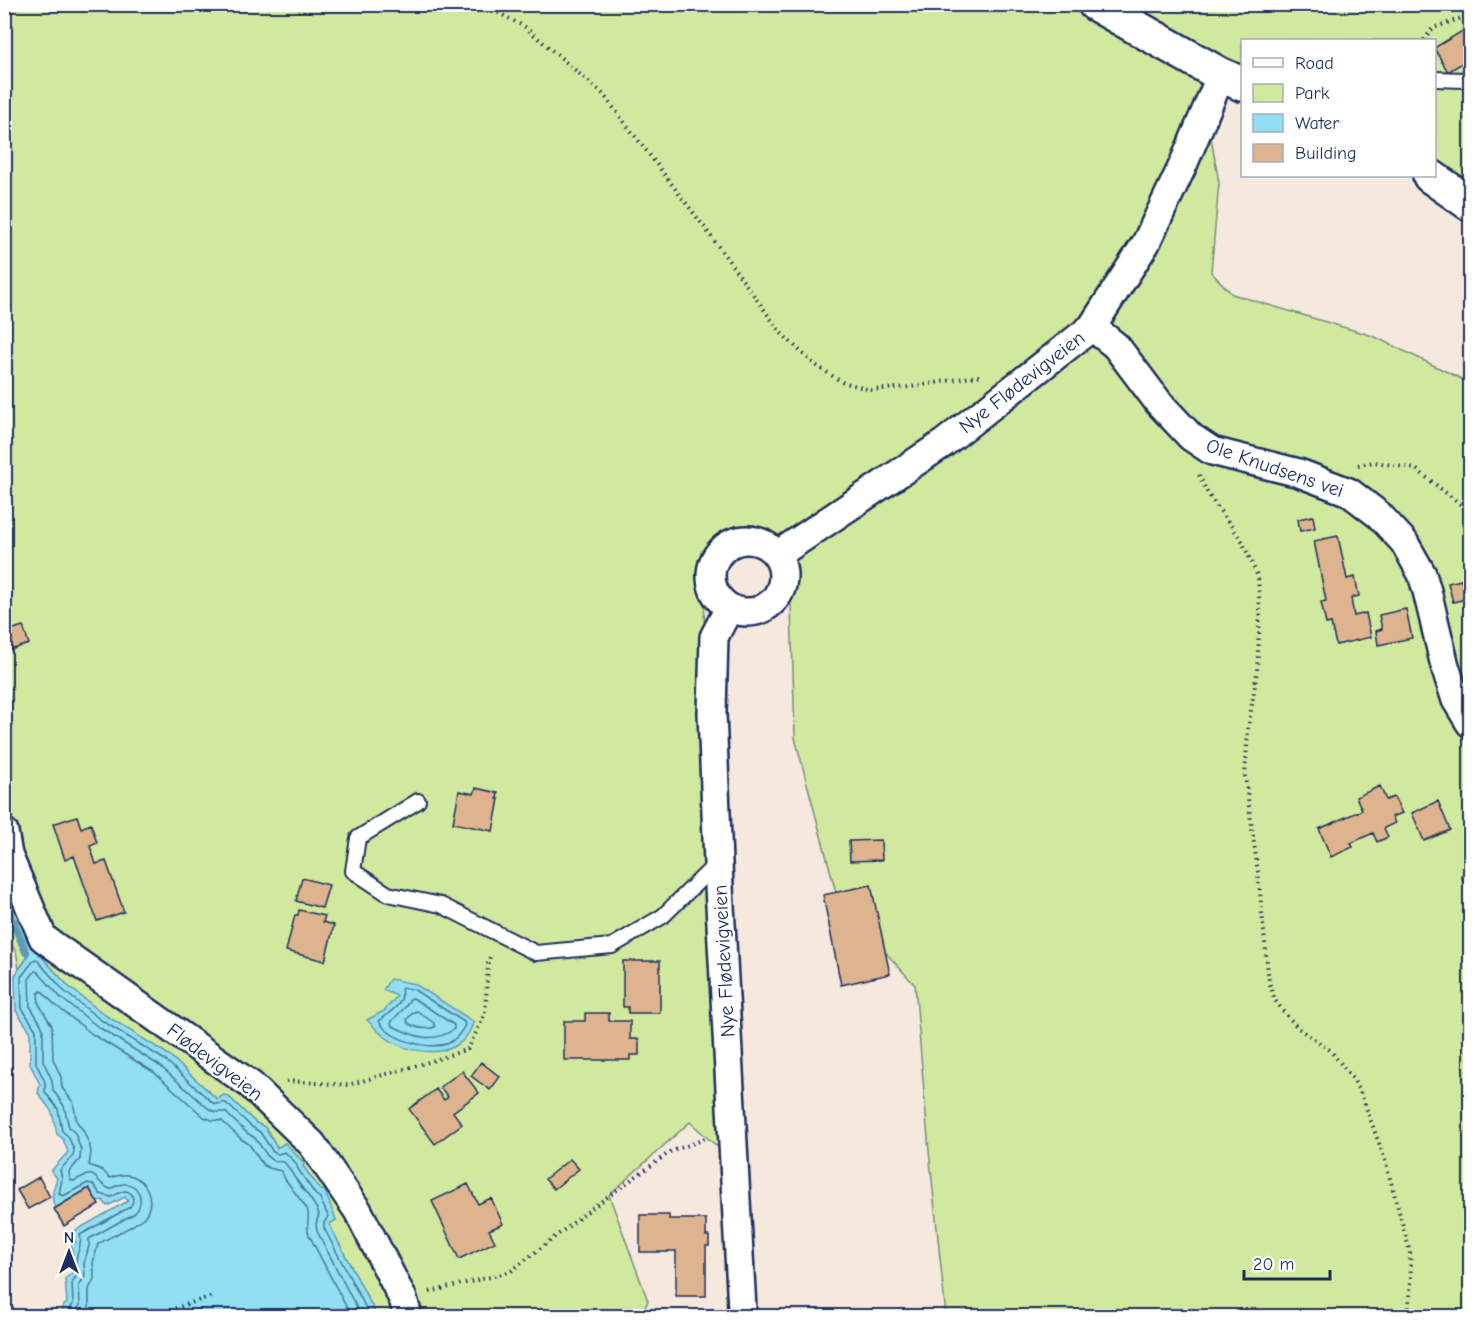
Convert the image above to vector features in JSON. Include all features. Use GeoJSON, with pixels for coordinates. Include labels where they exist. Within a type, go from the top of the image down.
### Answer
{"type":"FeatureCollection","features":[{"type":"Feature","properties":{"kind":"main road"},"geometry":{"type":"LineString","coordinates":[[1095,4],[1232,80]]}},
{"type":"Feature","properties":{"kind":"main road"},"geometry":{"type":"LineString","coordinates":[[1431,177],[1470,204]]}},
{"type":"Feature","properties":{"kind":"street","name":"Nye Flødevigveien"},"geometry":{"type":"LineString","coordinates":[[777,555],[944,443],[1092,327],[1146,243],[1184,165],[1232,80]]}},
{"type":"Feature","properties":{"kind":"street","name":"Ole Knudsens vei"},"geometry":{"type":"LineString","coordinates":[[1092,327],[1116,346],[1159,403],[1191,437],[1212,451],[1318,480],[1349,492],[1379,514],[1404,542],[1422,574],[1445,666],[1456,700],[1470,723]]}},
{"type":"Feature","properties":{"kind":"street"},"geometry":{"type":"LineString","coordinates":[[746,539],[758,541],[777,555],[782,566],[783,579],[774,601],[765,608],[753,612],[741,612],[729,608],[716,596],[710,580],[711,567],[716,556],[724,547],[746,539]]}},
{"type":"Feature","properties":{"kind":"street","name":"Nye Flødevigveien"},"geometry":{"type":"LineString","coordinates":[[729,608],[714,637],[712,713],[741,1317]]}},
{"type":"Feature","properties":{"kind":"street","name":"Flødevigveien"},"geometry":{"type":"LineString","coordinates":[[4,832],[8,855],[44,938],[251,1085],[312,1144],[358,1211],[405,1308]]}},
{"type":"Feature","properties":{"kind":"lane"},"geometry":{"type":"LineString","coordinates":[[1436,79],[1465,80]]}},
{"type":"Feature","properties":{"kind":"lane"},"geometry":{"type":"LineString","coordinates":[[418,801],[358,838],[353,871],[388,894],[441,905],[536,953],[612,946],[663,916],[718,861]]}},
{"type":"Feature","properties":{"kind":"path"},"geometry":{"type":"LineString","coordinates":[[482,4],[525,27],[603,94],[781,333],[814,364],[842,382],[871,390],[911,387],[993,373],[1034,374]]}},
{"type":"Feature","properties":{"kind":"path"},"geometry":{"type":"LineString","coordinates":[[1425,39],[1433,28],[1470,15]]}},
{"type":"Feature","properties":{"kind":"path"},"geometry":{"type":"LineString","coordinates":[[1191,437],[1192,459],[1208,494],[1242,541],[1258,577],[1260,612],[1257,672],[1248,729],[1245,777],[1258,872],[1269,982],[1275,1000],[1283,1011],[1298,1028],[1330,1050],[1353,1079],[1362,1096],[1385,1160],[1410,1252],[1411,1281],[1408,1317]]}},
{"type":"Feature","properties":{"kind":"path"},"geometry":{"type":"LineString","coordinates":[[1318,480],[1334,469],[1374,462],[1416,469],[1470,512]]}},
{"type":"Feature","properties":{"kind":"path"},"geometry":{"type":"LineString","coordinates":[[290,1081],[348,1085],[432,1061],[468,1048],[485,1014],[488,963],[498,934]]}},
{"type":"Feature","properties":{"kind":"path"},"geometry":{"type":"LineString","coordinates":[[405,1308],[510,1272],[592,1208],[670,1152],[733,1128]]}},
{"type":"Feature","properties":{"kind":"path"},"geometry":{"type":"LineString","coordinates":[[152,1317],[212,1296]]}},
{"type":"Feature","properties":{"kind":"green space"},"geometry":{"type":"Polygon","coordinates":[[[4,5],[1470,5],[1470,182],[1436,164],[1436,39],[1241,39],[1241,89],[1201,81],[1219,183],[1211,272],[1232,294],[1373,336],[1470,383],[1470,1316],[946,1316],[915,985],[838,900],[795,738],[790,572],[760,534],[705,590],[701,756],[732,1160],[690,1122],[609,1195],[648,1301],[641,1316],[377,1316],[329,1224],[336,1220],[321,1191],[302,1165],[304,1164],[285,1143],[278,1148],[265,1127],[256,1123],[228,1096],[217,1099],[169,1055],[105,1015],[69,987],[40,955],[18,917],[16,925],[28,957],[19,969],[16,950],[5,941],[4,5]]]}},
{"type":"Feature","properties":{"kind":"water"},"geometry":{"type":"Polygon","coordinates":[[[18,916],[40,955],[69,987],[105,1015],[169,1055],[217,1099],[224,1095],[228,1096],[256,1123],[265,1127],[277,1148],[285,1143],[304,1163],[303,1166],[321,1191],[324,1189],[336,1220],[329,1224],[377,1316],[60,1316],[67,1303],[65,1279],[72,1273],[69,1263],[73,1252],[71,1246],[76,1243],[71,1233],[128,1201],[125,1197],[107,1206],[103,1200],[97,1202],[89,1188],[55,1208],[53,1196],[57,1178],[51,1171],[68,1152],[63,1139],[57,1134],[52,1112],[38,1093],[40,1084],[30,1064],[30,1031],[16,1011],[15,975],[28,957],[16,925],[18,916]]]}},
{"type":"Feature","properties":{"kind":"water"},"geometry":{"type":"Polygon","coordinates":[[[390,979],[415,984],[474,1022],[466,1036],[457,1045],[437,1051],[414,1050],[385,1037],[367,1020],[384,1011],[397,996],[383,990],[390,979]]]}},
{"type":"Feature","properties":{"kind":"building"},"geometry":{"type":"Polygon","coordinates":[[[1469,27],[1470,58],[1448,72],[1436,51],[1436,47],[1469,27]]]}},
{"type":"Feature","properties":{"kind":"building"},"geometry":{"type":"Polygon","coordinates":[[[1313,516],[1315,528],[1300,531],[1298,519],[1313,516]]]}},
{"type":"Feature","properties":{"kind":"building"},"geometry":{"type":"Polygon","coordinates":[[[1338,536],[1347,579],[1355,577],[1359,596],[1351,598],[1354,616],[1366,613],[1371,637],[1336,645],[1331,623],[1326,624],[1321,602],[1326,601],[1314,541],[1338,536]]]}},
{"type":"Feature","properties":{"kind":"building"},"geometry":{"type":"Polygon","coordinates":[[[1461,580],[1466,599],[1453,602],[1448,583],[1461,580]]]}},
{"type":"Feature","properties":{"kind":"building"},"geometry":{"type":"Polygon","coordinates":[[[1406,609],[1412,638],[1378,645],[1376,631],[1382,629],[1379,615],[1406,609]]]}},
{"type":"Feature","properties":{"kind":"building"},"geometry":{"type":"Polygon","coordinates":[[[23,626],[29,644],[4,652],[4,632],[23,626]]]}},
{"type":"Feature","properties":{"kind":"building"},"geometry":{"type":"Polygon","coordinates":[[[1380,786],[1386,800],[1394,797],[1402,813],[1392,817],[1395,823],[1384,828],[1388,837],[1377,842],[1373,833],[1351,843],[1353,847],[1331,857],[1319,829],[1362,810],[1356,797],[1380,786]]]}},
{"type":"Feature","properties":{"kind":"building"},"geometry":{"type":"Polygon","coordinates":[[[476,788],[498,793],[493,831],[453,823],[459,791],[474,794],[476,788]]]}},
{"type":"Feature","properties":{"kind":"building"},"geometry":{"type":"Polygon","coordinates":[[[1438,801],[1450,830],[1424,841],[1412,813],[1438,801]]]}},
{"type":"Feature","properties":{"kind":"building"},"geometry":{"type":"Polygon","coordinates":[[[77,816],[81,828],[91,824],[97,843],[90,846],[96,864],[106,861],[124,912],[97,921],[74,856],[65,860],[53,824],[77,816]]]}},
{"type":"Feature","properties":{"kind":"building"},"geometry":{"type":"Polygon","coordinates":[[[881,840],[882,860],[850,861],[849,841],[881,840]]]}},
{"type":"Feature","properties":{"kind":"building"},"geometry":{"type":"Polygon","coordinates":[[[1470,872],[1470,901],[1461,875],[1470,872]]]}},
{"type":"Feature","properties":{"kind":"building"},"geometry":{"type":"Polygon","coordinates":[[[302,878],[329,885],[322,908],[296,901],[302,878]]]}},
{"type":"Feature","properties":{"kind":"building"},"geometry":{"type":"Polygon","coordinates":[[[871,885],[890,974],[841,985],[823,895],[871,885]]]}},
{"type":"Feature","properties":{"kind":"building"},"geometry":{"type":"Polygon","coordinates":[[[299,910],[325,916],[323,922],[334,925],[325,961],[286,951],[295,915],[298,915],[299,910]]]}},
{"type":"Feature","properties":{"kind":"building"},"geometry":{"type":"Polygon","coordinates":[[[623,961],[660,961],[660,1013],[628,1013],[628,1007],[623,1007],[623,961]]]}},
{"type":"Feature","properties":{"kind":"building"},"geometry":{"type":"Polygon","coordinates":[[[585,1013],[609,1013],[609,1021],[630,1021],[630,1039],[639,1039],[639,1055],[630,1055],[630,1060],[564,1060],[564,1021],[585,1021],[585,1013]]]}},
{"type":"Feature","properties":{"kind":"building"},"geometry":{"type":"Polygon","coordinates":[[[481,1062],[500,1077],[490,1090],[471,1076],[481,1062]]]}},
{"type":"Feature","properties":{"kind":"building"},"geometry":{"type":"Polygon","coordinates":[[[462,1071],[479,1093],[453,1112],[462,1124],[435,1144],[409,1109],[436,1089],[444,1100],[448,1097],[440,1087],[462,1071]]]}},
{"type":"Feature","properties":{"kind":"building"},"geometry":{"type":"Polygon","coordinates":[[[570,1159],[579,1169],[554,1189],[545,1179],[570,1159]]]}},
{"type":"Feature","properties":{"kind":"building"},"geometry":{"type":"Polygon","coordinates":[[[39,1177],[50,1197],[28,1209],[17,1190],[39,1177]]]}},
{"type":"Feature","properties":{"kind":"building"},"geometry":{"type":"Polygon","coordinates":[[[468,1184],[478,1204],[491,1198],[503,1224],[489,1230],[495,1242],[459,1259],[432,1201],[468,1184]]]}},
{"type":"Feature","properties":{"kind":"building"},"geometry":{"type":"Polygon","coordinates":[[[89,1188],[99,1205],[64,1226],[54,1209],[89,1188]]]}},
{"type":"Feature","properties":{"kind":"building"},"geometry":{"type":"Polygon","coordinates":[[[640,1215],[669,1215],[669,1219],[706,1219],[706,1236],[709,1236],[709,1246],[706,1246],[706,1296],[676,1296],[676,1251],[640,1252],[640,1215]]]}},
{"type":"Feature","properties":{"kind":"waterway"},"geometry":{"type":"LineString","coordinates":[[4,901],[26,952]]}}]}
